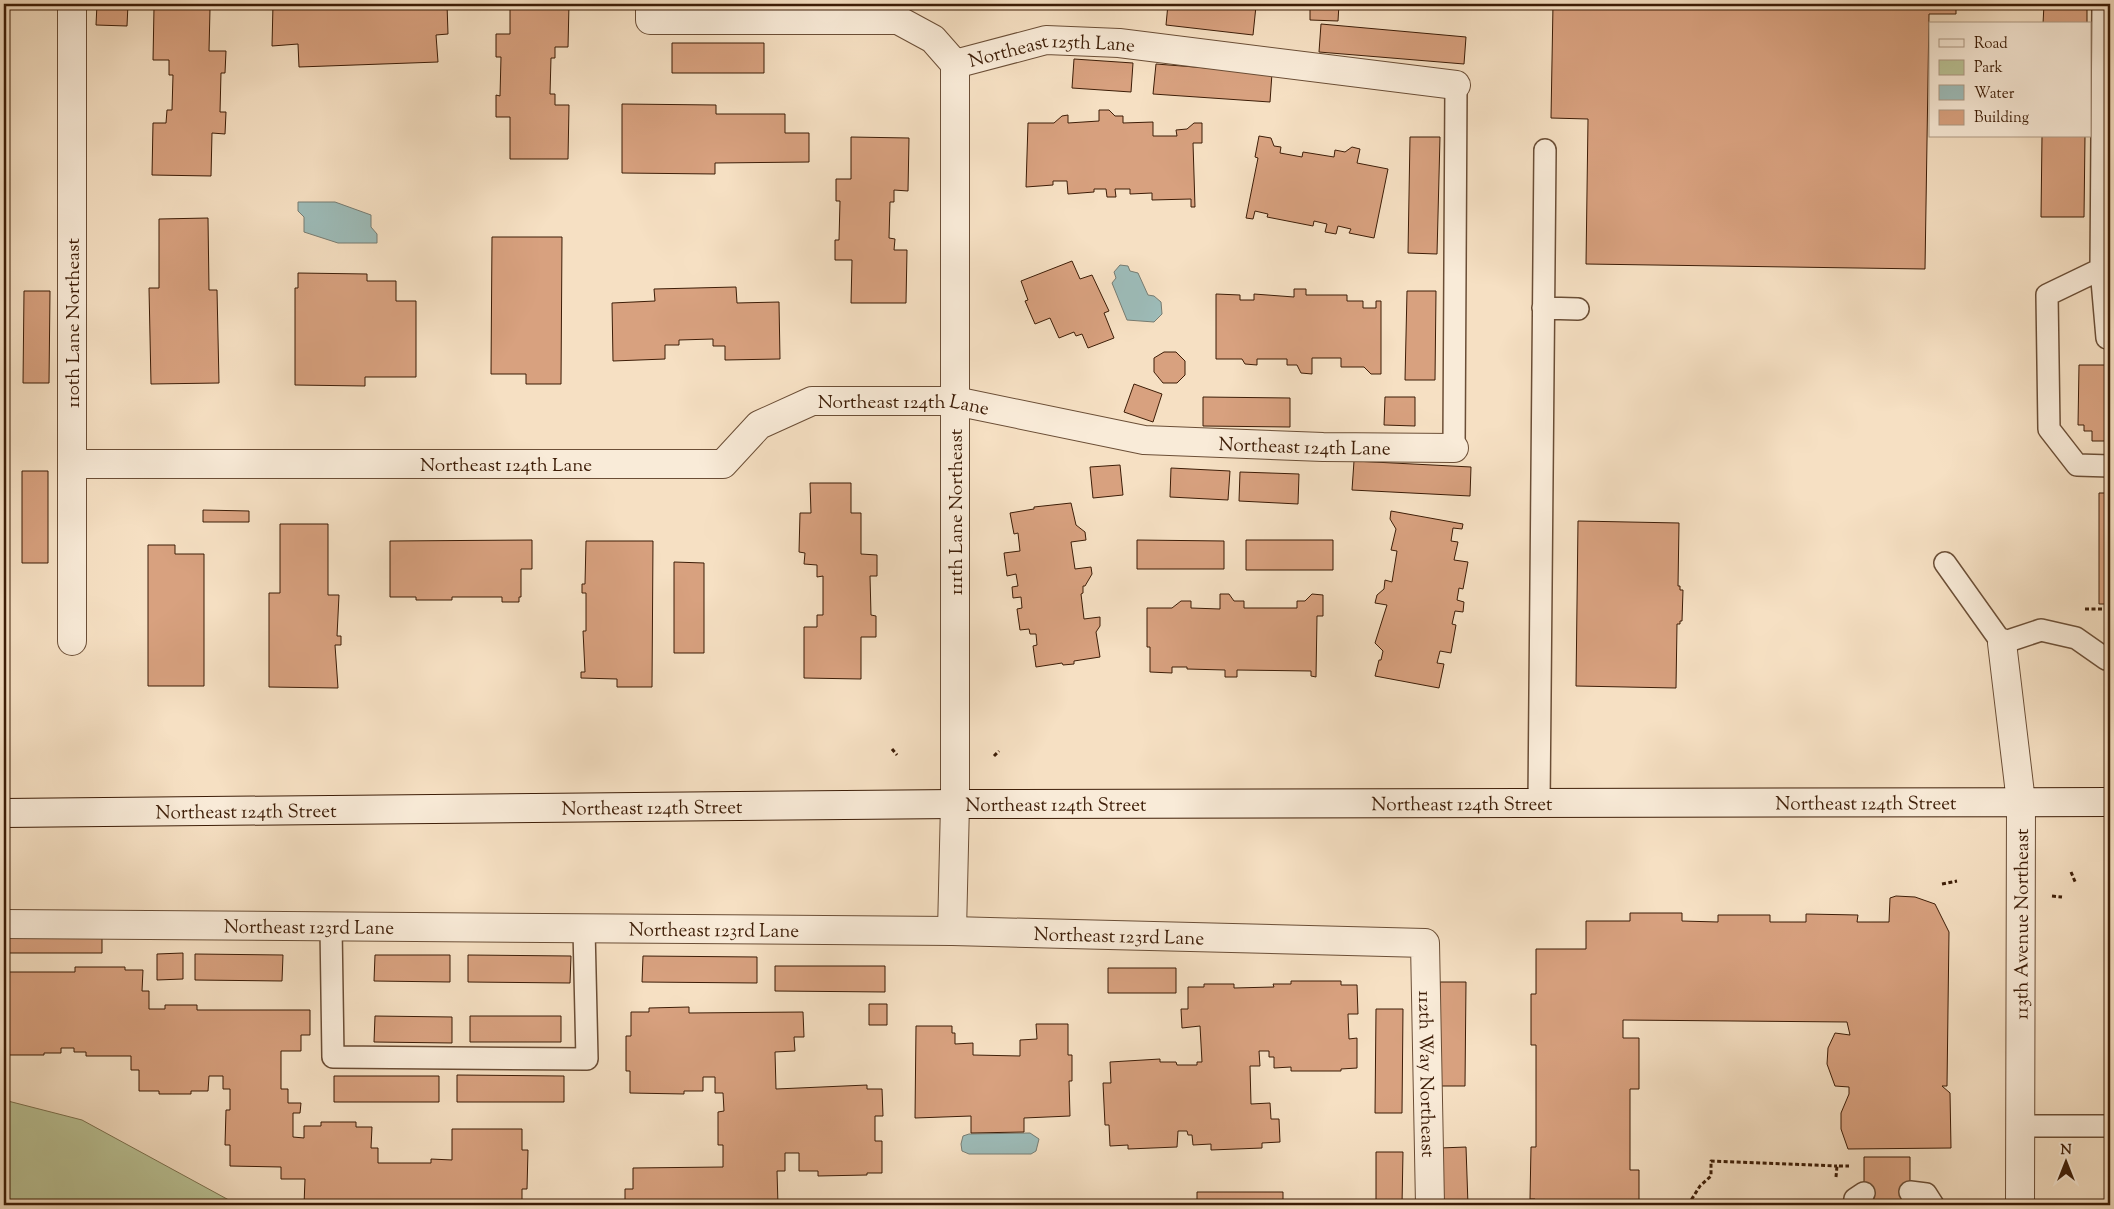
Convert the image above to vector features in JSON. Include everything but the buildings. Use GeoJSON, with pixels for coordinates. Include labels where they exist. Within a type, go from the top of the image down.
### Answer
{"type":"FeatureCollection","features":[{"type":"Feature","properties":{"kind":"street","name":"110th Lane Northeast"},"geometry":{"type":"LineString","coordinates":[[72,4],[72,641]]}},
{"type":"Feature","properties":{"kind":"street","name":"Northeast 125th Lane"},"geometry":{"type":"LineString","coordinates":[[650,4],[650,20],[898,20],[933,39],[955,64],[1046,40],[1119,43],[1456,85]]}},
{"type":"Feature","properties":{"kind":"street","name":"111th Lane Northeast"},"geometry":{"type":"LineString","coordinates":[[952,931],[955,804],[955,64]]}},
{"type":"Feature","properties":{"kind":"street","name":"Northeast 124th Lane"},"geometry":{"type":"LineString","coordinates":[[72,464],[723,464],[759,425],[812,401],[955,401],[1144,440],[1454,448]]}},
{"type":"Feature","properties":{"kind":"street","name":"113th Avenue Northeast"},"geometry":{"type":"LineString","coordinates":[[2002,643],[2021,802],[2020,1205]]}},
{"type":"Feature","properties":{"kind":"street","name":"Northeast 124th Street"},"geometry":{"type":"LineString","coordinates":[[4,813],[955,804],[2110,802]]}},
{"type":"Feature","properties":{"kind":"street","name":"Northeast 123rd Lane"},"geometry":{"type":"LineString","coordinates":[[4,924],[952,931],[1425,943]]}},
{"type":"Feature","properties":{"kind":"street","name":"112th Way Northeast"},"geometry":{"type":"LineString","coordinates":[[1425,943],[1430,1205]]}},
{"type":"Feature","properties":{"kind":"lane"},"geometry":{"type":"LineString","coordinates":[[2103,4],[2100,269],[2107,338],[2110,338]]}},
{"type":"Feature","properties":{"kind":"lane"},"geometry":{"type":"LineString","coordinates":[[1454,448],[1456,85]]}},
{"type":"Feature","properties":{"kind":"lane"},"geometry":{"type":"LineString","coordinates":[[1538,804],[1545,150]]}},
{"type":"Feature","properties":{"kind":"lane"},"geometry":{"type":"LineString","coordinates":[[2100,269],[2047,296],[2049,429],[2077,466],[2110,466]]}},
{"type":"Feature","properties":{"kind":"lane"},"geometry":{"type":"LineString","coordinates":[[1543,308],[1578,308]]}},
{"type":"Feature","properties":{"kind":"lane"},"geometry":{"type":"LineString","coordinates":[[1945,563],[2002,643],[2041,630],[2076,638],[2106,659]]}},
{"type":"Feature","properties":{"kind":"lane"},"geometry":{"type":"LineString","coordinates":[[330,927],[333,1057],[577,1059],[587,1059],[584,929]]}},
{"type":"Feature","properties":{"kind":"lane"},"geometry":{"type":"LineString","coordinates":[[2020,1126],[2110,1126]]}},
{"type":"Feature","properties":{"kind":"lane"},"geometry":{"type":"LineString","coordinates":[[1910,1192],[1926,1194],[1933,1205]]}},
{"type":"Feature","properties":{"kind":"path"},"geometry":{"type":"LineString","coordinates":[[2084,609],[2110,609]]}},
{"type":"Feature","properties":{"kind":"path"},"geometry":{"type":"LineString","coordinates":[[892,748],[897,755]]}},
{"type":"Feature","properties":{"kind":"path"},"geometry":{"type":"LineString","coordinates":[[994,756],[999,751]]}},
{"type":"Feature","properties":{"kind":"path"},"geometry":{"type":"LineString","coordinates":[[2071,872],[2076,884]]}},
{"type":"Feature","properties":{"kind":"path"},"geometry":{"type":"LineString","coordinates":[[1942,884],[1957,881]]}},
{"type":"Feature","properties":{"kind":"path"},"geometry":{"type":"LineString","coordinates":[[1688,1205],[1700,1186],[1711,1176],[1711,1161],[1837,1166]]}},
{"type":"Feature","properties":{"kind":"green space"},"geometry":{"type":"Polygon","coordinates":[[[4,1100],[82,1120],[238,1205],[4,1205],[4,1100]]]}},
{"type":"Feature","properties":{"kind":"water"},"geometry":{"type":"Polygon","coordinates":[[[298,202],[335,202],[371,215],[371,227],[377,234],[377,243],[338,243],[304,232],[304,217],[298,211],[298,202]]]}},
{"type":"Feature","properties":{"kind":"water"},"geometry":{"type":"Polygon","coordinates":[[[1120,265],[1128,266],[1130,271],[1138,273],[1148,295],[1154,296],[1161,302],[1162,314],[1154,322],[1127,320],[1112,283],[1116,278],[1114,272],[1120,265]]]}},
{"type":"Feature","properties":{"kind":"water"},"geometry":{"type":"Polygon","coordinates":[[[1030,1133],[1039,1139],[1036,1151],[1031,1154],[969,1154],[962,1151],[963,1136],[969,1134],[1030,1133]]]}}]}
